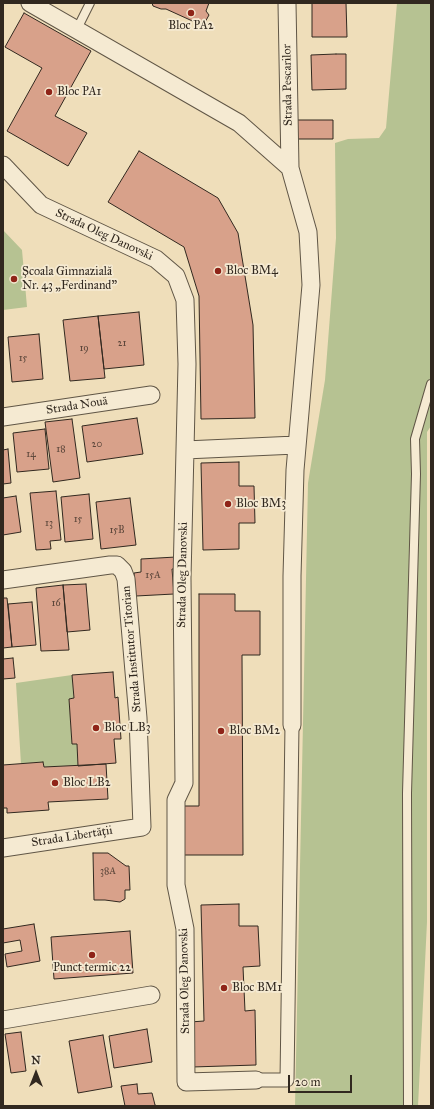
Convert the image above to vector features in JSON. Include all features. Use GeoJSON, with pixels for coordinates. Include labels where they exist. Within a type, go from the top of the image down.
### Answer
{"type":"FeatureCollection","features":[{"type":"Feature","properties":{"kind":"street"},"geometry":{"type":"LineString","coordinates":[[30,3],[239,123],[290,168]]}},
{"type":"Feature","properties":{"kind":"street","name":"Strada Pescarilor"},"geometry":{"type":"LineString","coordinates":[[287,3],[290,168],[308,232],[311,285],[296,445],[292,576],[292,726]]}},
{"type":"Feature","properties":{"kind":"street","name":"Strada Oleg Danovski"},"geometry":{"type":"LineString","coordinates":[[3,165],[41,205],[156,260],[176,276],[185,300],[187,364],[182,578],[184,784],[176,800],[176,884],[185,929],[186,1082],[256,1080]]}},
{"type":"Feature","properties":{"kind":"street","name":"Strada Nouă"},"geometry":{"type":"LineString","coordinates":[[3,417],[152,395]]}},
{"type":"Feature","properties":{"kind":"street"},"geometry":{"type":"LineString","coordinates":[[186,450],[296,445]]}},
{"type":"Feature","properties":{"kind":"street","name":"Strada Institutor Titorian"},"geometry":{"type":"LineString","coordinates":[[3,580],[110,565],[117,565],[123,571],[126,579],[134,668],[142,827]]}},
{"type":"Feature","properties":{"kind":"street"},"geometry":{"type":"LineString","coordinates":[[256,1080],[286,1080],[292,726]]}},
{"type":"Feature","properties":{"kind":"street","name":"Strada Libertății"},"geometry":{"type":"LineString","coordinates":[[3,848],[142,827]]}},
{"type":"Feature","properties":{"kind":"street"},"geometry":{"type":"LineString","coordinates":[[3,1020],[151,995]]}},
{"type":"Feature","properties":{"kind":"lane"},"geometry":{"type":"LineString","coordinates":[[77,29],[90,3]]}},
{"type":"Feature","properties":{"kind":"lane"},"geometry":{"type":"LineString","coordinates":[[408,1106],[407,793],[416,474],[415,439],[431,384]]}},
{"type":"Feature","properties":{"kind":"green space"},"geometry":{"type":"Polygon","coordinates":[[[397,3],[431,3],[431,426],[427,432],[427,922],[418,1106],[295,1106],[308,483],[325,380],[336,238],[335,143],[348,139],[379,138],[386,128],[397,3]]]}},
{"type":"Feature","properties":{"kind":"green space","name":"Școala Gimnazială Nr. 43 „Ferdinand”"},"geometry":{"type":"Polygon","coordinates":[[[3,230],[22,250],[27,307],[3,310],[3,230]]]}},
{"type":"Feature","properties":{"kind":"green space"},"geometry":{"type":"Polygon","coordinates":[[[72,675],[74,698],[69,699],[72,744],[77,744],[78,766],[44,767],[43,762],[21,764],[16,683],[72,675]]]}},
{"type":"Feature","properties":{"kind":"building","name":"Bloc PA2"},"geometry":{"type":"Polygon","coordinates":[[[152,3],[209,3],[206,11],[209,15],[204,24],[199,24],[166,9],[153,6],[152,3]]]}},
{"type":"Feature","properties":{"kind":"building"},"geometry":{"type":"Polygon","coordinates":[[[312,3],[346,3],[347,37],[312,37],[312,3]]]}},
{"type":"Feature","properties":{"kind":"building","name":"Bloc PA1"},"geometry":{"type":"Polygon","coordinates":[[[24,13],[91,51],[55,116],[87,133],[68,166],[7,131],[42,68],[5,47],[24,13]]]}},
{"type":"Feature","properties":{"kind":"building"},"geometry":{"type":"Polygon","coordinates":[[[346,54],[346,89],[312,90],[311,55],[346,54]]]}},
{"type":"Feature","properties":{"kind":"building"},"geometry":{"type":"Polygon","coordinates":[[[297,120],[333,120],[333,139],[297,139],[297,120]]]}},
{"type":"Feature","properties":{"kind":"building","name":"Bloc BM4"},"geometry":{"type":"Polygon","coordinates":[[[139,151],[218,198],[238,233],[253,325],[255,418],[201,419],[199,296],[184,247],[108,202],[139,151]]]}},
{"type":"Feature","properties":{"kind":"building"},"geometry":{"type":"Polygon","coordinates":[[[139,312],[144,365],[104,369],[98,316],[139,312]]]}},
{"type":"Feature","properties":{"kind":"building"},"geometry":{"type":"Polygon","coordinates":[[[98,316],[105,378],[70,381],[63,320],[98,316]]]}},
{"type":"Feature","properties":{"kind":"building"},"geometry":{"type":"Polygon","coordinates":[[[39,334],[43,379],[12,382],[8,337],[39,334]]]}},
{"type":"Feature","properties":{"kind":"building"},"geometry":{"type":"Polygon","coordinates":[[[137,418],[143,454],[87,462],[82,426],[137,418]]]}},
{"type":"Feature","properties":{"kind":"building"},"geometry":{"type":"Polygon","coordinates":[[[72,419],[80,478],[53,482],[45,422],[72,419]]]}},
{"type":"Feature","properties":{"kind":"building"},"geometry":{"type":"Polygon","coordinates":[[[45,429],[49,469],[17,472],[13,433],[45,429]]]}},
{"type":"Feature","properties":{"kind":"building"},"geometry":{"type":"Polygon","coordinates":[[[8,449],[11,483],[3,484],[3,450],[8,449]]]}},
{"type":"Feature","properties":{"kind":"building","name":"Bloc BM3"},"geometry":{"type":"Polygon","coordinates":[[[239,462],[239,486],[254,486],[255,523],[239,523],[239,549],[203,550],[201,463],[239,462]]]}},
{"type":"Feature","properties":{"kind":"building"},"geometry":{"type":"Polygon","coordinates":[[[56,491],[61,540],[50,541],[51,549],[36,550],[30,493],[56,491]]]}},
{"type":"Feature","properties":{"kind":"building"},"geometry":{"type":"Polygon","coordinates":[[[89,494],[93,539],[65,542],[61,497],[89,494]]]}},
{"type":"Feature","properties":{"kind":"building"},"geometry":{"type":"Polygon","coordinates":[[[16,496],[21,532],[3,535],[3,498],[16,496]]]}},
{"type":"Feature","properties":{"kind":"building"},"geometry":{"type":"Polygon","coordinates":[[[130,498],[136,545],[101,549],[96,502],[130,498]]]}},
{"type":"Feature","properties":{"kind":"building"},"geometry":{"type":"Polygon","coordinates":[[[176,557],[177,569],[172,569],[174,594],[136,596],[134,573],[141,572],[141,559],[176,557]]]}},
{"type":"Feature","properties":{"kind":"building"},"geometry":{"type":"Polygon","coordinates":[[[86,584],[90,630],[67,632],[63,585],[86,584]]]}},
{"type":"Feature","properties":{"kind":"building"},"geometry":{"type":"Polygon","coordinates":[[[63,585],[69,650],[41,651],[36,588],[63,585]]]}},
{"type":"Feature","properties":{"kind":"building","name":"Bloc BM2"},"geometry":{"type":"Polygon","coordinates":[[[199,594],[235,594],[235,611],[260,611],[260,655],[242,655],[243,855],[180,855],[180,806],[199,806],[199,594]]]}},
{"type":"Feature","properties":{"kind":"building"},"geometry":{"type":"Polygon","coordinates":[[[3,598],[7,598],[12,647],[3,648],[3,598]]]}},
{"type":"Feature","properties":{"kind":"building"},"geometry":{"type":"Polygon","coordinates":[[[32,602],[36,645],[12,647],[8,604],[32,602]]]}},
{"type":"Feature","properties":{"kind":"building"},"geometry":{"type":"Polygon","coordinates":[[[13,658],[15,678],[3,679],[3,659],[13,658]]]}},
{"type":"Feature","properties":{"kind":"building","name":"Bloc LB3"},"geometry":{"type":"Polygon","coordinates":[[[113,672],[115,698],[118,697],[121,739],[114,739],[116,763],[78,766],[77,744],[72,744],[69,699],[74,698],[72,675],[113,672]]]}},
{"type":"Feature","properties":{"kind":"building","name":"Bloc LB2"},"geometry":{"type":"Polygon","coordinates":[[[43,762],[44,767],[106,764],[108,799],[48,802],[49,810],[7,813],[7,808],[3,808],[3,765],[43,762]]]}},
{"type":"Feature","properties":{"kind":"building"},"geometry":{"type":"Polygon","coordinates":[[[93,853],[108,853],[126,866],[129,866],[130,890],[125,890],[125,899],[120,902],[94,900],[93,853]]]}},
{"type":"Feature","properties":{"kind":"building","name":"Bloc BM1"},"geometry":{"type":"Polygon","coordinates":[[[239,904],[239,926],[258,926],[260,966],[243,967],[245,1011],[255,1010],[256,1065],[192,1067],[190,1022],[204,1021],[201,905],[239,904]]]}},
{"type":"Feature","properties":{"kind":"building"},"geometry":{"type":"Polygon","coordinates":[[[34,924],[40,961],[7,967],[5,954],[22,951],[20,940],[3,943],[3,929],[34,924]]]}},
{"type":"Feature","properties":{"kind":"building","name":"Punct termic 22"},"geometry":{"type":"Polygon","coordinates":[[[130,931],[133,973],[54,979],[51,937],[130,931]]]}},
{"type":"Feature","properties":{"kind":"building"},"geometry":{"type":"Polygon","coordinates":[[[147,1029],[152,1062],[114,1068],[109,1036],[147,1029]]]}},
{"type":"Feature","properties":{"kind":"building"},"geometry":{"type":"Polygon","coordinates":[[[21,1032],[26,1071],[11,1073],[5,1034],[21,1032]]]}},
{"type":"Feature","properties":{"kind":"building"},"geometry":{"type":"Polygon","coordinates":[[[103,1035],[112,1087],[78,1093],[69,1041],[103,1035]]]}},
{"type":"Feature","properties":{"kind":"building"},"geometry":{"type":"Polygon","coordinates":[[[137,1084],[138,1094],[152,1093],[155,1105],[157,1106],[125,1106],[121,1086],[137,1084]]]}},
{"type":"Feature","properties":{"kind":"place","name":"Bloc PA2"},"geometry":{"type":"Point","coordinates":[191,13]}},
{"type":"Feature","properties":{"kind":"place","name":"Bloc PA1"},"geometry":{"type":"Point","coordinates":[49,92]}},
{"type":"Feature","properties":{"kind":"place","name":"Bloc BM4"},"geometry":{"type":"Point","coordinates":[218,271]}},
{"type":"Feature","properties":{"kind":"place","name":"Școala Gimnazială Nr. 43 „Ferdinand”"},"geometry":{"type":"Point","coordinates":[14,279]}},
{"type":"Feature","properties":{"kind":"place","name":"Bloc BM3"},"geometry":{"type":"Point","coordinates":[228,504]}},
{"type":"Feature","properties":{"kind":"place","name":"Bloc LB3"},"geometry":{"type":"Point","coordinates":[96,728]}},
{"type":"Feature","properties":{"kind":"place","name":"Bloc BM2"},"geometry":{"type":"Point","coordinates":[221,731]}},
{"type":"Feature","properties":{"kind":"place","name":"Bloc LB2"},"geometry":{"type":"Point","coordinates":[55,783]}},
{"type":"Feature","properties":{"kind":"place","name":"Punct termic 22"},"geometry":{"type":"Point","coordinates":[92,955]}},
{"type":"Feature","properties":{"kind":"place","name":"Bloc BM1"},"geometry":{"type":"Point","coordinates":[224,988]}}]}
